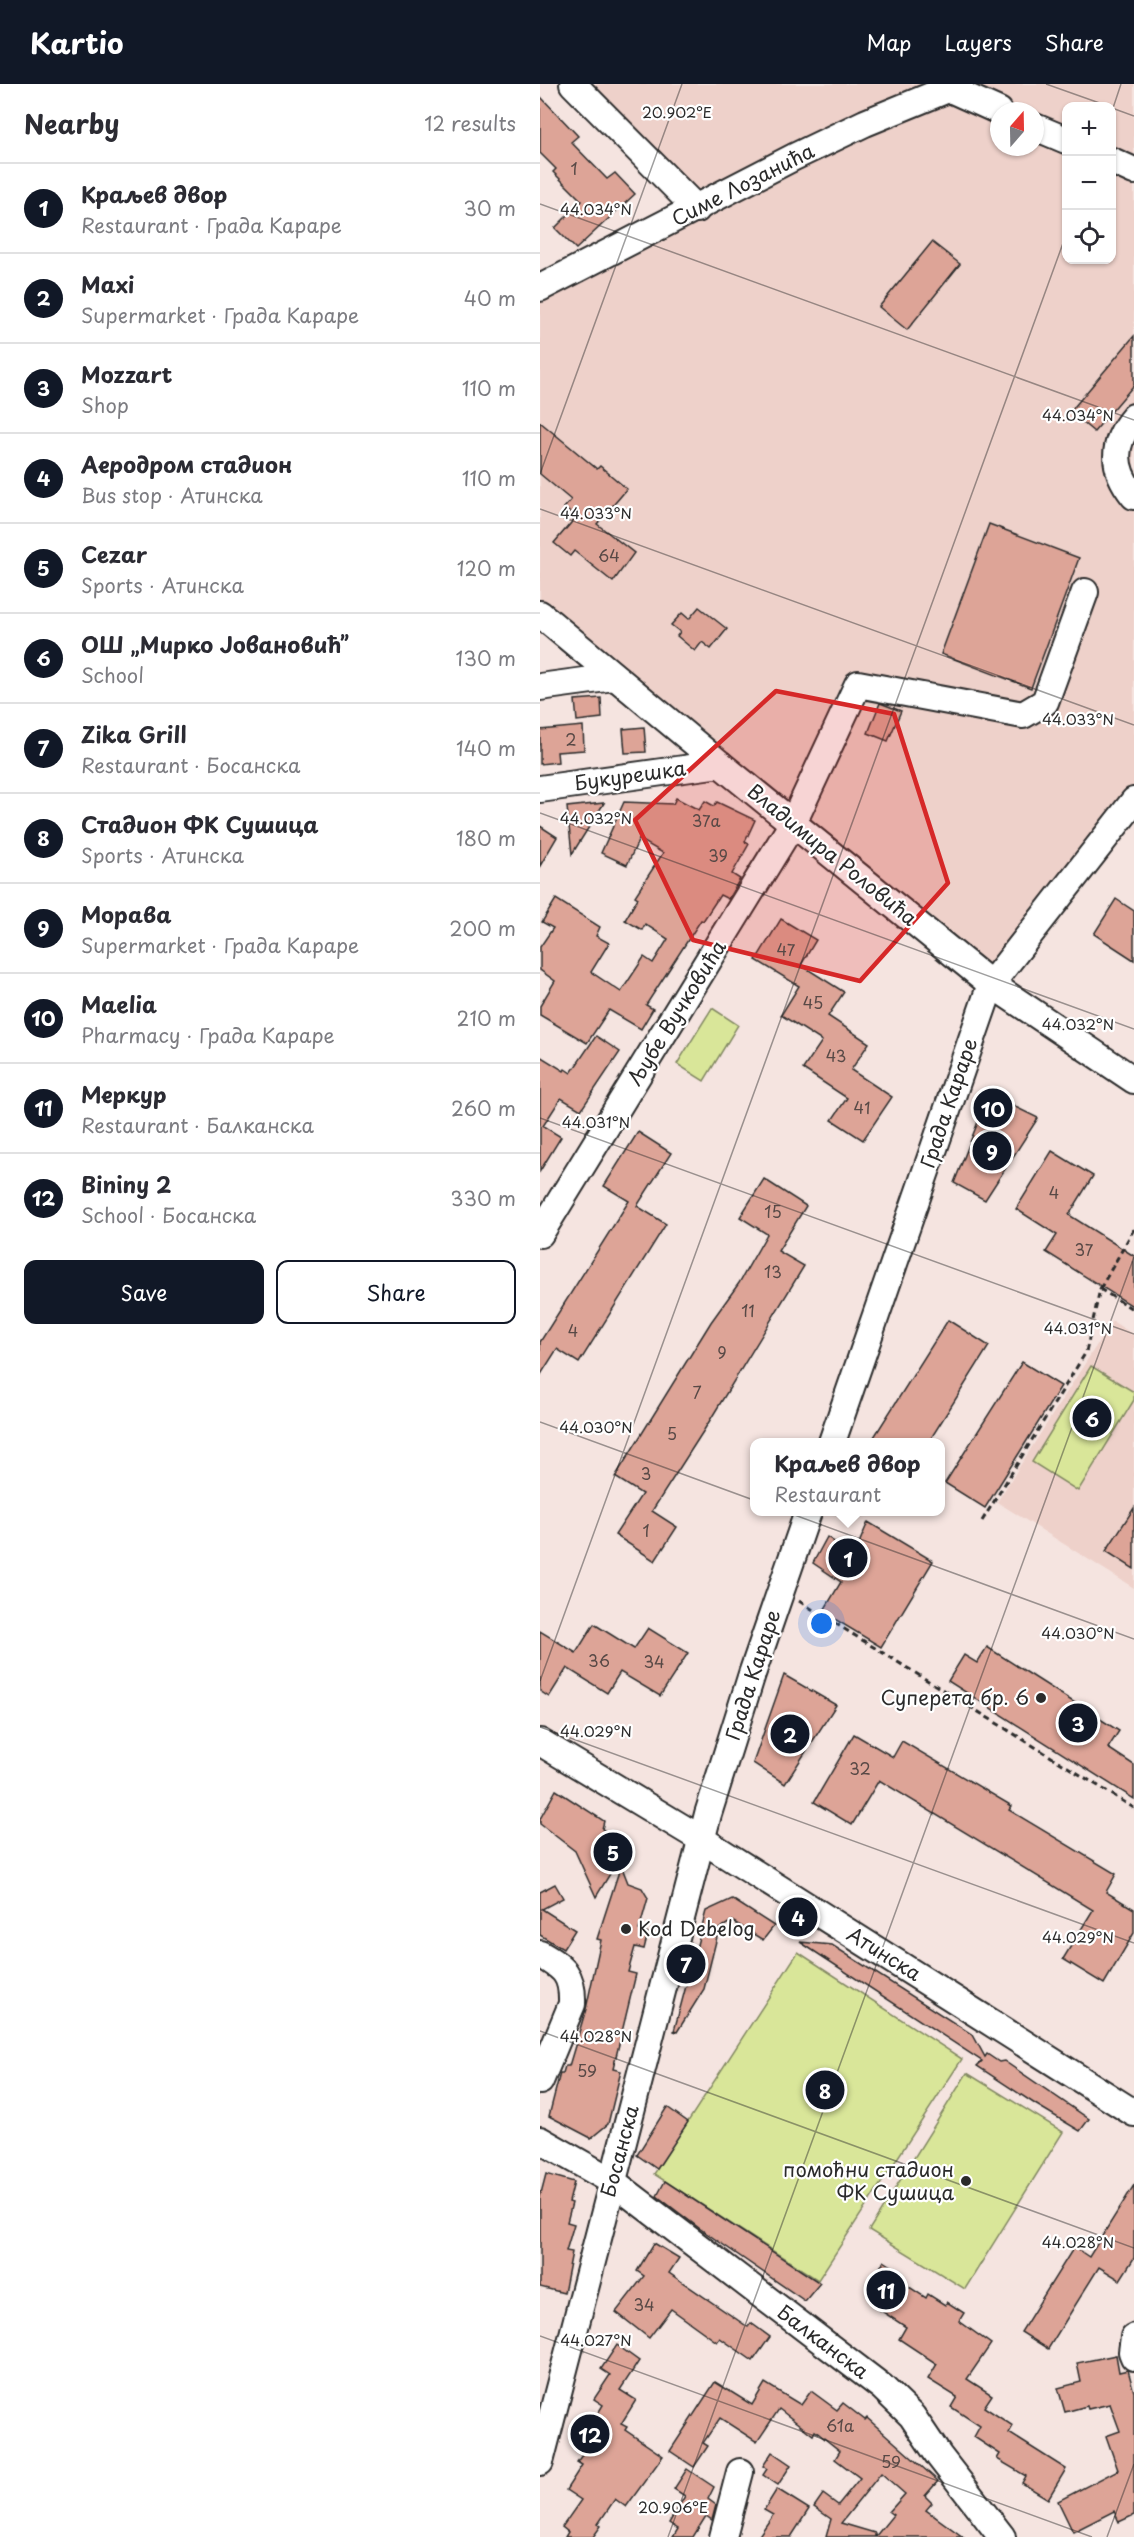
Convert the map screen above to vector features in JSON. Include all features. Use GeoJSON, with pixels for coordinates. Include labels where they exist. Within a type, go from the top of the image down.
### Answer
{"type":"FeatureCollection","features":[{"type":"Feature","properties":{"kind":"street"},"geometry":{"type":"LineString","coordinates":[[573,84],[697,209]]}},
{"type":"Feature","properties":{"kind":"street"},"geometry":{"type":"LineString","coordinates":[[952,86],[990,106]]}},
{"type":"Feature","properties":{"kind":"street","name":"Симе Лозанића"},"geometry":{"type":"LineString","coordinates":[[540,288],[794,157],[865,123],[952,86]]}},
{"type":"Feature","properties":{"kind":"street"},"geometry":{"type":"LineString","coordinates":[[1044,131],[1062,138]]}},
{"type":"Feature","properties":{"kind":"street"},"geometry":{"type":"LineString","coordinates":[[1116,162],[1134,171]]}},
{"type":"Feature","properties":{"kind":"street"},"geometry":{"type":"LineString","coordinates":[[1134,417],[1120,439],[1117,467],[1124,483],[1134,496]]}},
{"type":"Feature","properties":{"kind":"street","name":"Љубе Вучковића"},"geometry":{"type":"LineString","coordinates":[[540,1234],[794,823],[858,684],[1023,716],[1045,702],[1085,592]]}},
{"type":"Feature","properties":{"kind":"street","name":"Владимира Роловића"},"geometry":{"type":"LineString","coordinates":[[540,615],[991,984],[1134,1080]]}},
{"type":"Feature","properties":{"kind":"street"},"geometry":{"type":"LineString","coordinates":[[540,687],[614,677]]}},
{"type":"Feature","properties":{"kind":"street","name":"Букурешка"},"geometry":{"type":"LineString","coordinates":[[540,789],[720,764]]}},
{"type":"Feature","properties":{"kind":"street","name":"Града Караре"},"geometry":{"type":"LineString","coordinates":[[834,1438],[991,984],[1134,801]]}},
{"type":"Feature","properties":{"kind":"street","name":"Града Караре"},"geometry":{"type":"LineString","coordinates":[[701,1839],[752,1674],[807,1516]]}},
{"type":"Feature","properties":{"kind":"street","name":"Атинска"},"geometry":{"type":"LineString","coordinates":[[540,1742],[701,1839],[1134,2113]]}},
{"type":"Feature","properties":{"kind":"street","name":"Босанска"},"geometry":{"type":"LineString","coordinates":[[540,2462],[701,1839]]}},
{"type":"Feature","properties":{"kind":"street"},"geometry":{"type":"LineString","coordinates":[[540,1954],[560,1965],[567,1973],[573,1992],[572,2004],[540,2081]]}},
{"type":"Feature","properties":{"kind":"street","name":"Балканска"},"geometry":{"type":"LineString","coordinates":[[540,2140],[612,2181],[882,2387],[912,2416],[939,2456],[1002,2537]]}},
{"type":"Feature","properties":{"kind":"street"},"geometry":{"type":"LineString","coordinates":[[723,2537],[740,2472]]}},
{"type":"Feature","properties":{"kind":"path"},"geometry":{"type":"LineString","coordinates":[[982,1521],[1086,1352],[1100,1289],[1134,1229]]}},
{"type":"Feature","properties":{"kind":"path"},"geometry":{"type":"LineString","coordinates":[[1100,1289],[1134,1310]]}},
{"type":"Feature","properties":{"kind":"path"},"geometry":{"type":"LineString","coordinates":[[781,1590],[1134,1808]]}},
{"type":"Feature","properties":{"kind":"highlighted area"},"geometry":{"type":"Polygon","coordinates":[[[776,691],[894,714],[948,883],[860,981],[693,940],[635,820],[776,691]]]}},
{"type":"Feature","properties":{"kind":"shaded area"},"geometry":{"type":"Polygon","coordinates":[[[573,84],[1134,84],[1134,801],[991,984],[540,614],[540,288],[696,209],[573,84]]]}},
{"type":"Feature","properties":{"kind":"shaded area"},"geometry":{"type":"Polygon","coordinates":[[[1112,1321],[1134,1335],[1134,1588],[997,1502],[1112,1321]]]}},
{"type":"Feature","properties":{"kind":"green space"},"geometry":{"type":"Polygon","coordinates":[[[712,1008],[738,1025],[704,1081],[677,1064],[712,1008]]]}},
{"type":"Feature","properties":{"kind":"green space"},"geometry":{"type":"Polygon","coordinates":[[[1091,1366],[1134,1392],[1134,1400],[1078,1491],[1032,1462],[1091,1366]]]}},
{"type":"Feature","properties":{"kind":"green space"},"geometry":{"type":"Polygon","coordinates":[[[798,1952],[962,2059],[818,2280],[654,2174],[798,1952]]]}},
{"type":"Feature","properties":{"kind":"green space","name":"помоћни стадион ФК Сушица"},"geometry":{"type":"Polygon","coordinates":[[[967,2073],[1063,2132],[965,2289],[869,2230],[967,2073]]]}},
{"type":"Feature","properties":{"kind":"building"},"geometry":{"type":"Polygon","coordinates":[[[540,96],[578,136],[571,142],[607,179],[615,173],[635,194],[576,249],[555,228],[582,201],[553,172],[556,169],[540,153],[540,96]]]}},
{"type":"Feature","properties":{"kind":"building"},"geometry":{"type":"Polygon","coordinates":[[[932,242],[960,264],[907,330],[879,307],[932,242]]]}},
{"type":"Feature","properties":{"kind":"building"},"geometry":{"type":"Polygon","coordinates":[[[1134,336],[1134,385],[1094,432],[1070,412],[1134,336]]]}},
{"type":"Feature","properties":{"kind":"building"},"geometry":{"type":"Polygon","coordinates":[[[540,422],[597,469],[600,466],[627,489],[597,524],[634,553],[613,582],[574,551],[570,556],[554,543],[576,517],[564,508],[571,500],[540,474],[540,422]]]}},
{"type":"Feature","properties":{"kind":"building"},"geometry":{"type":"Polygon","coordinates":[[[989,524],[1079,558],[1031,688],[941,654],[989,524]]]}},
{"type":"Feature","properties":{"kind":"building"},"geometry":{"type":"Polygon","coordinates":[[[699,607],[727,629],[711,649],[702,642],[695,651],[677,636],[680,632],[671,625],[682,613],[689,619],[699,607]]]}},
{"type":"Feature","properties":{"kind":"building"},"geometry":{"type":"Polygon","coordinates":[[[601,698],[602,718],[577,721],[575,700],[601,698]]]}},
{"type":"Feature","properties":{"kind":"building"},"geometry":{"type":"Polygon","coordinates":[[[880,703],[901,711],[888,741],[868,733],[880,703]]]}},
{"type":"Feature","properties":{"kind":"building"},"geometry":{"type":"Polygon","coordinates":[[[583,726],[584,750],[557,752],[558,762],[540,764],[540,730],[583,726]]]}},
{"type":"Feature","properties":{"kind":"building"},"geometry":{"type":"Polygon","coordinates":[[[644,727],[646,752],[625,753],[623,729],[644,727]]]}},
{"type":"Feature","properties":{"kind":"building"},"geometry":{"type":"Polygon","coordinates":[[[676,798],[699,810],[705,801],[714,806],[717,802],[755,820],[745,842],[749,844],[732,874],[740,879],[728,899],[720,895],[703,921],[701,920],[646,1005],[653,1009],[641,1029],[609,1010],[587,1043],[540,1015],[540,1006],[555,981],[540,970],[540,947],[553,928],[542,922],[556,899],[600,927],[596,936],[609,943],[591,972],[621,992],[644,957],[653,963],[668,939],[645,924],[642,930],[625,920],[638,898],[635,896],[663,853],[639,839],[627,865],[601,853],[624,802],[673,804],[676,798]]]}},
{"type":"Feature","properties":{"kind":"building"},"geometry":{"type":"Polygon","coordinates":[[[604,803],[572,854],[567,807],[604,803]]]}},
{"type":"Feature","properties":{"kind":"building"},"geometry":{"type":"Polygon","coordinates":[[[540,826],[557,837],[540,866],[540,826]]]}},
{"type":"Feature","properties":{"kind":"building"},"geometry":{"type":"Polygon","coordinates":[[[1116,899],[1134,911],[1134,960],[1094,934],[1116,899]]]}},
{"type":"Feature","properties":{"kind":"building"},"geometry":{"type":"Polygon","coordinates":[[[781,919],[816,940],[801,965],[844,992],[828,1016],[869,1043],[851,1070],[892,1097],[863,1140],[832,1120],[847,1098],[803,1069],[822,1041],[781,1015],[799,986],[756,960],[781,919]]]}},
{"type":"Feature","properties":{"kind":"building"},"geometry":{"type":"Polygon","coordinates":[[[596,1036],[620,1052],[581,1110],[561,1098],[543,1126],[561,1137],[540,1171],[540,1056],[571,1073],[596,1036]]]}},
{"type":"Feature","properties":{"kind":"building"},"geometry":{"type":"Polygon","coordinates":[[[989,1094],[1038,1118],[985,1200],[954,1183],[989,1094]]]}},
{"type":"Feature","properties":{"kind":"building"},"geometry":{"type":"Polygon","coordinates":[[[638,1132],[671,1153],[637,1206],[666,1224],[579,1363],[557,1349],[540,1376],[540,1342],[629,1201],[604,1186],[638,1132]]]}},
{"type":"Feature","properties":{"kind":"building"},"geometry":{"type":"Polygon","coordinates":[[[1052,1151],[1093,1176],[1069,1215],[1134,1256],[1134,1307],[1046,1252],[1057,1235],[1016,1209],[1052,1151]]]}},
{"type":"Feature","properties":{"kind":"building"},"geometry":{"type":"Polygon","coordinates":[[[764,1179],[806,1206],[778,1251],[804,1266],[652,1511],[677,1527],[655,1561],[615,1535],[642,1494],[615,1477],[711,1322],[739,1283],[767,1234],[740,1217],[764,1179]]]}},
{"type":"Feature","properties":{"kind":"building"},"geometry":{"type":"Polygon","coordinates":[[[948,1320],[989,1346],[931,1438],[874,1437],[948,1320]]]}},
{"type":"Feature","properties":{"kind":"building"},"geometry":{"type":"Polygon","coordinates":[[[1022,1362],[1061,1386],[985,1508],[945,1483],[1022,1362]]]}},
{"type":"Feature","properties":{"kind":"building"},"geometry":{"type":"Polygon","coordinates":[[[1134,1508],[1134,1569],[1106,1551],[1134,1508]]]}},
{"type":"Feature","properties":{"kind":"building"},"geometry":{"type":"Polygon","coordinates":[[[868,1522],[933,1561],[881,1647],[823,1612],[841,1582],[813,1563],[827,1537],[854,1555],[868,1522]]]}},
{"type":"Feature","properties":{"kind":"building"},"geometry":{"type":"Polygon","coordinates":[[[594,1624],[634,1649],[648,1628],[688,1653],[660,1696],[620,1672],[607,1693],[567,1668],[549,1697],[540,1691],[540,1631],[576,1653],[594,1624]]]}},
{"type":"Feature","properties":{"kind":"building"},"geometry":{"type":"Polygon","coordinates":[[[987,1647],[1119,1731],[1108,1748],[1134,1765],[1134,1799],[948,1681],[964,1655],[977,1663],[987,1647]]]}},
{"type":"Feature","properties":{"kind":"building"},"geometry":{"type":"Polygon","coordinates":[[[784,1675],[836,1705],[785,1784],[753,1763],[784,1675]]]}},
{"type":"Feature","properties":{"kind":"building"},"geometry":{"type":"Polygon","coordinates":[[[854,1734],[893,1757],[902,1741],[1012,1806],[1009,1810],[1116,1874],[1106,1892],[1134,1909],[1134,1933],[1104,1984],[1063,1959],[1093,1910],[879,1780],[852,1825],[814,1802],[854,1734]]]}},
{"type":"Feature","properties":{"kind":"building"},"geometry":{"type":"Polygon","coordinates":[[[556,1790],[604,1821],[602,1829],[626,1843],[596,1897],[575,1851],[540,1824],[540,1819],[556,1790]]]}},
{"type":"Feature","properties":{"kind":"building"},"geometry":{"type":"Polygon","coordinates":[[[621,1865],[628,1883],[642,1888],[648,1898],[639,1930],[648,1933],[644,1949],[635,1947],[628,1972],[636,1974],[613,2069],[621,2071],[608,2124],[591,2138],[549,2116],[560,2073],[563,2073],[565,2066],[569,2066],[586,2009],[601,1940],[597,1939],[621,1865]]]}},
{"type":"Feature","properties":{"kind":"building"},"geometry":{"type":"Polygon","coordinates":[[[555,1884],[563,1898],[542,1909],[575,1930],[563,1949],[540,1935],[540,1892],[555,1884]]]}},
{"type":"Feature","properties":{"kind":"building"},"geometry":{"type":"Polygon","coordinates":[[[732,1899],[774,1926],[763,1940],[732,1921],[719,1929],[704,1989],[677,2032],[674,2031],[706,1911],[732,1899]]]}},
{"type":"Feature","properties":{"kind":"building"},"geometry":{"type":"Polygon","coordinates":[[[800,1942],[832,1945],[973,2035],[985,2057],[987,2054],[999,2062],[1004,2061],[1089,2119],[1080,2131],[1035,2104],[977,2066],[982,2061],[800,1942]]]}},
{"type":"Feature","properties":{"kind":"building"},"geometry":{"type":"Polygon","coordinates":[[[667,2107],[688,2122],[657,2169],[637,2155],[667,2107]]]}},
{"type":"Feature","properties":{"kind":"building"},"geometry":{"type":"Polygon","coordinates":[[[546,2174],[574,2182],[567,2222],[574,2224],[566,2251],[572,2252],[564,2293],[540,2287],[540,2197],[546,2174]]]}},
{"type":"Feature","properties":{"kind":"building"},"geometry":{"type":"Polygon","coordinates":[[[665,2181],[820,2283],[805,2301],[657,2196],[665,2181]]]}},
{"type":"Feature","properties":{"kind":"building"},"geometry":{"type":"Polygon","coordinates":[[[1134,2185],[1134,2258],[1120,2280],[1099,2267],[1048,2349],[1021,2332],[1074,2247],[1089,2257],[1134,2185]]]}},
{"type":"Feature","properties":{"kind":"building"},"geometry":{"type":"Polygon","coordinates":[[[654,2243],[679,2258],[669,2273],[748,2327],[751,2323],[770,2337],[753,2361],[720,2338],[717,2342],[671,2309],[649,2338],[616,2312],[644,2276],[637,2271],[654,2243]]]}},
{"type":"Feature","properties":{"kind":"building"},"geometry":{"type":"Polygon","coordinates":[[[884,2261],[902,2273],[897,2279],[926,2298],[928,2294],[964,2313],[959,2321],[991,2344],[967,2379],[992,2395],[984,2407],[1013,2426],[1009,2433],[1066,2469],[1048,2499],[1022,2483],[1026,2476],[997,2459],[1000,2454],[974,2437],[980,2426],[951,2407],[957,2397],[928,2379],[937,2364],[899,2339],[906,2327],[880,2310],[889,2297],[869,2285],[884,2261]]]}},
{"type":"Feature","properties":{"kind":"building"},"geometry":{"type":"Polygon","coordinates":[[[617,2345],[639,2361],[620,2390],[636,2400],[621,2424],[627,2427],[625,2430],[663,2456],[626,2507],[615,2499],[598,2524],[601,2526],[593,2537],[565,2537],[568,2532],[562,2527],[581,2500],[566,2490],[582,2465],[577,2462],[594,2438],[586,2433],[603,2405],[594,2399],[610,2375],[601,2369],[617,2345]]]}},
{"type":"Feature","properties":{"kind":"building"},"geometry":{"type":"Polygon","coordinates":[[[1116,2355],[1119,2372],[1128,2370],[1134,2392],[1134,2515],[1119,2522],[1114,2511],[1073,2532],[1058,2501],[1118,2470],[1106,2436],[1120,2431],[1110,2404],[1088,2409],[1087,2406],[1065,2412],[1058,2388],[1081,2382],[1077,2363],[1116,2355]]]}},
{"type":"Feature","properties":{"kind":"building"},"geometry":{"type":"Polygon","coordinates":[[[715,2382],[752,2405],[765,2383],[801,2405],[811,2391],[837,2410],[843,2403],[865,2420],[867,2418],[938,2481],[925,2496],[932,2503],[926,2510],[963,2537],[875,2537],[826,2537],[831,2519],[814,2507],[823,2494],[838,2505],[860,2478],[835,2459],[840,2451],[815,2431],[813,2435],[779,2409],[757,2442],[720,2418],[703,2443],[708,2446],[694,2467],[670,2451],[715,2382]],[[881,2473],[841,2523],[875,2533],[875,2537],[893,2515],[889,2512],[905,2494],[881,2473]]]}},
{"type":"Feature","properties":{"kind":"building"},"geometry":{"type":"Polygon","coordinates":[[[772,2452],[791,2465],[778,2485],[763,2475],[767,2469],[763,2466],[772,2452]]]}},
{"type":"Feature","properties":{"kind":"building"},"geometry":{"type":"Polygon","coordinates":[[[687,2469],[714,2487],[708,2499],[716,2505],[712,2520],[706,2516],[693,2537],[673,2537],[678,2529],[669,2523],[685,2496],[674,2489],[687,2469]]]}},
{"type":"Feature","properties":{"kind":"building"},"geometry":{"type":"Polygon","coordinates":[[[777,2489],[809,2509],[791,2537],[758,2537],[773,2515],[764,2510],[777,2489]]]}},
{"type":"Feature","properties":{"kind":"place","name":"Maelia"},"geometry":{"type":"Point","coordinates":[993,1108]}},
{"type":"Feature","properties":{"kind":"place","name":"Морава"},"geometry":{"type":"Point","coordinates":[992,1151]}},
{"type":"Feature","properties":{"kind":"place","name":"ОШ „Мирко Јовановић”"},"geometry":{"type":"Point","coordinates":[1092,1418]}},
{"type":"Feature","properties":{"kind":"place","name":"Краљев двор"},"geometry":{"type":"Point","coordinates":[848,1558]}},
{"type":"Feature","properties":{"kind":"place","name":"Суперета бр. 6"},"geometry":{"type":"Point","coordinates":[1041,1698]}},
{"type":"Feature","properties":{"kind":"place","name":"Mozzart"},"geometry":{"type":"Point","coordinates":[1078,1723]}},
{"type":"Feature","properties":{"kind":"place","name":"Maxi"},"geometry":{"type":"Point","coordinates":[790,1734]}},
{"type":"Feature","properties":{"kind":"place","name":"Cezar"},"geometry":{"type":"Point","coordinates":[613,1852]}},
{"type":"Feature","properties":{"kind":"place","name":"Аеродром стадион"},"geometry":{"type":"Point","coordinates":[798,1917]}},
{"type":"Feature","properties":{"kind":"place","name":"Kod Debelog"},"geometry":{"type":"Point","coordinates":[626,1929]}},
{"type":"Feature","properties":{"kind":"place","name":"Zika Grill"},"geometry":{"type":"Point","coordinates":[686,1964]}},
{"type":"Feature","properties":{"kind":"place","name":"Стадион ФК Сушица"},"geometry":{"type":"Point","coordinates":[825,2090]}},
{"type":"Feature","properties":{"kind":"place","name":"помоћни стадион ФК Сушица"},"geometry":{"type":"Point","coordinates":[966,2181]}},
{"type":"Feature","properties":{"kind":"place","name":"Меркур"},"geometry":{"type":"Point","coordinates":[886,2290]}},
{"type":"Feature","properties":{"kind":"place","name":"Bininy 2"},"geometry":{"type":"Point","coordinates":[590,2434]}}]}
